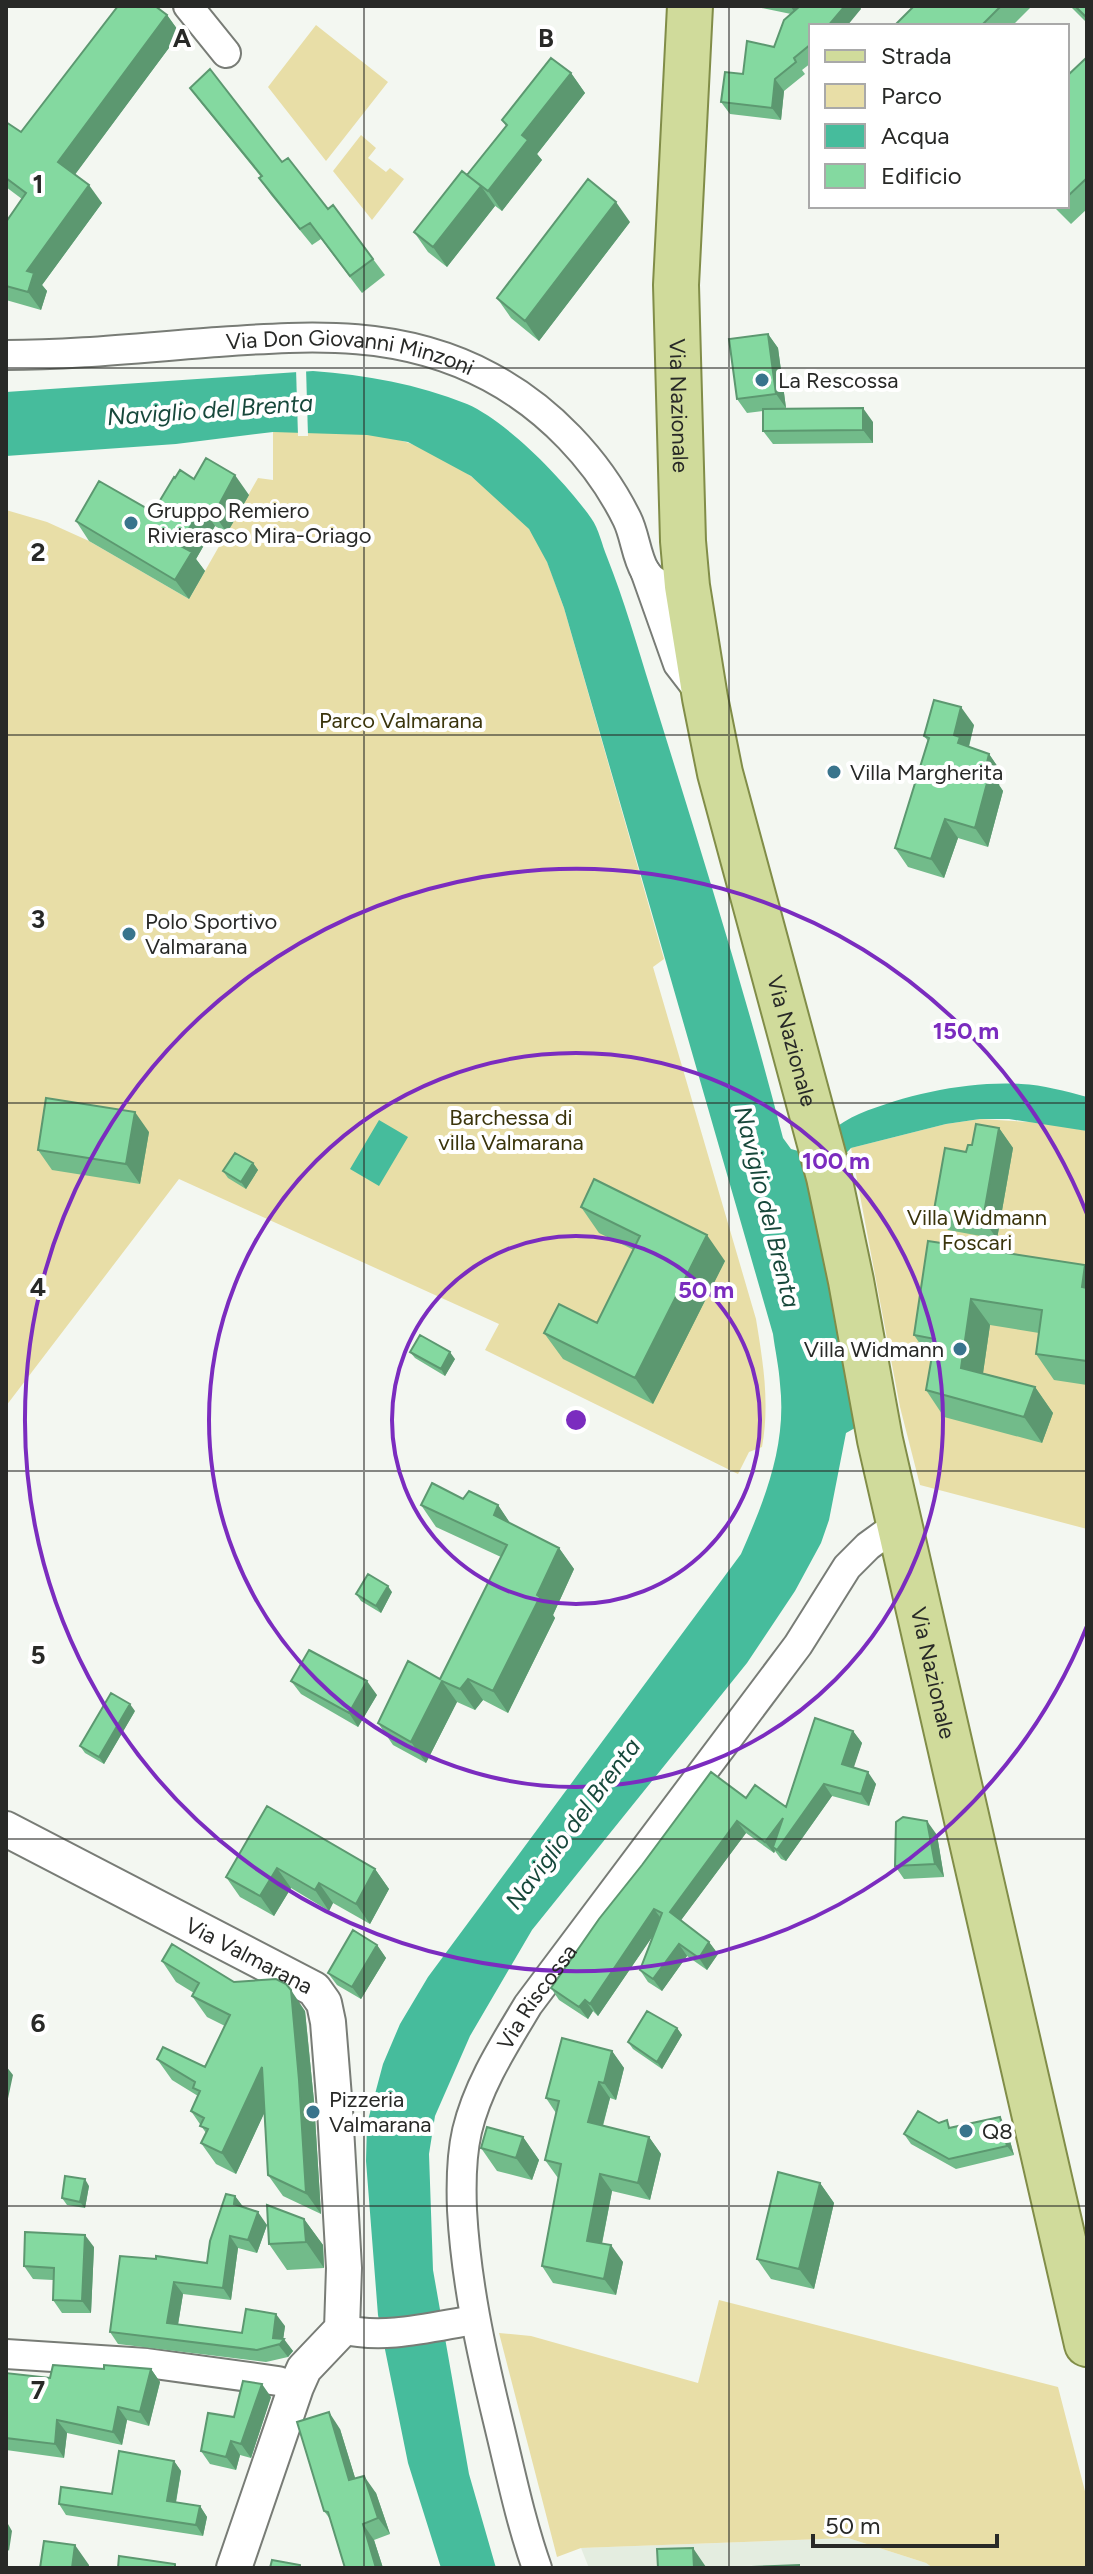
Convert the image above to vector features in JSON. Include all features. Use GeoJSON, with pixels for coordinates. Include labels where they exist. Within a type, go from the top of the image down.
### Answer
{"type":"FeatureCollection","features":[{"type":"Feature","properties":{"kind":"main road","name":"Via Nazionale"},"geometry":{"type":"LineString","coordinates":[[690,6],[676,285],[683,541],[705,698],[720,773],[829,1177],[880,1440],[1087,2344]]}},
{"type":"Feature","properties":{"kind":"street"},"geometry":{"type":"LineString","coordinates":[[188,6],[226,53]]}},
{"type":"Feature","properties":{"kind":"street","name":"Via Don Giovanni Minzoni"},"geometry":{"type":"LineString","coordinates":[[6,355],[320,336],[394,344],[444,355],[494,379],[544,412],[607,483],[628,521],[678,664],[705,698]]}},
{"type":"Feature","properties":{"kind":"street"},"geometry":{"type":"LineString","coordinates":[[628,521],[664,541],[683,541]]}},
{"type":"Feature","properties":{"kind":"street"},"geometry":{"type":"LineString","coordinates":[[645,571],[657,583],[669,587],[687,586]]}},
{"type":"Feature","properties":{"kind":"street","name":"Via Riscossa"},"geometry":{"type":"LineString","coordinates":[[537,2568],[468,2322],[461,2183],[467,2132],[479,2095],[528,2005],[798,1645],[847,1567],[868,1546],[886,1533],[900,1528]]}},
{"type":"Feature","properties":{"kind":"street","name":"Via Valmarana"},"geometry":{"type":"LineString","coordinates":[[6,1829],[314,1989],[324,2003],[328,2022],[344,2252],[342,2329]]}},
{"type":"Feature","properties":{"kind":"street"},"geometry":{"type":"LineString","coordinates":[[234,2568],[304,2369],[342,2329],[380,2334],[468,2322]]}},
{"type":"Feature","properties":{"kind":"street"},"geometry":{"type":"LineString","coordinates":[[6,2354],[147,2363],[278,2381],[296,2387]]}},
{"type":"Feature","properties":{"kind":"shaded area"},"geometry":{"type":"Polygon","coordinates":[[[848,2538],[933,2568],[589,2568],[581,2548],[848,2538]]]}},
{"type":"Feature","properties":{"kind":"green space"},"geometry":{"type":"Polygon","coordinates":[[[316,25],[388,82],[326,161],[268,87],[316,25]]]}},
{"type":"Feature","properties":{"kind":"green space"},"geometry":{"type":"Polygon","coordinates":[[[361,135],[376,148],[368,158],[386,172],[390,168],[404,179],[372,220],[333,171],[361,135]]]}},
{"type":"Feature","properties":{"kind":"green space"},"geometry":{"type":"Polygon","coordinates":[[[273,432],[377,435],[424,449],[458,467],[505,503],[529,529],[545,557],[564,608],[664,959],[653,967],[756,1319],[765,1383],[764,1431],[762,1447],[749,1452],[738,1474],[485,1350],[499,1324],[179,1179],[6,1406],[6,510],[47,522],[89,541],[189,599],[258,478],[273,480],[273,432]]]}},
{"type":"Feature","properties":{"kind":"green space","name":"Villa Widmann Foscari"},"geometry":{"type":"Polygon","coordinates":[[[980,1119],[1046,1123],[1087,1131],[1087,1529],[920,1485],[900,1407],[851,1148],[946,1124],[980,1119]]]}},
{"type":"Feature","properties":{"kind":"green space"},"geometry":{"type":"Polygon","coordinates":[[[719,2300],[1058,2387],[1087,2499],[1087,2568],[933,2568],[848,2538],[581,2548],[557,2557],[499,2333],[531,2336],[698,2383],[719,2300]]]}},
{"type":"Feature","properties":{"kind":"water","name":"Naviglio del Brenta"},"geometry":{"type":"Polygon","coordinates":[[[313,371],[410,386],[467,404],[500,424],[535,454],[594,522],[635,639],[703,857],[783,1138],[791,1149],[802,1152],[859,1114],[938,1090],[1021,1084],[1087,1097],[1087,1131],[1009,1119],[946,1124],[851,1148],[812,1189],[855,1428],[846,1433],[829,1520],[821,1543],[795,1591],[747,1663],[532,1930],[470,2036],[435,2116],[429,2154],[433,2270],[469,2474],[496,2568],[441,2568],[408,2463],[378,2315],[366,2161],[367,2124],[383,2064],[400,2024],[428,1977],[741,1554],[766,1492],[777,1450],[781,1407],[779,1378],[773,1334],[564,608],[547,562],[529,529],[471,476],[408,442],[367,435],[273,432],[176,444],[6,456],[6,392],[313,371]]]}},
{"type":"Feature","properties":{"kind":"water"},"geometry":{"type":"Polygon","coordinates":[[[379,1120],[408,1137],[379,1186],[350,1169],[379,1120]]]}},
{"type":"Feature","properties":{"kind":"pier"},"geometry":{"type":"Polygon","coordinates":[[[296,368],[306,368],[308,436],[298,436],[296,368]]]}},
{"type":"Feature","properties":{"kind":"building"},"geometry":{"type":"Polygon","coordinates":[[[118,6],[155,6],[167,15],[58,162],[89,185],[27,271],[34,273],[28,292],[6,286],[6,222],[26,193],[6,178],[6,122],[21,132],[118,6]]]}},
{"type":"Feature","properties":{"kind":"building"},"geometry":{"type":"Polygon","coordinates":[[[800,6],[845,6],[830,24],[809,24],[809,46],[794,58],[796,62],[775,79],[772,108],[721,102],[725,72],[743,74],[747,41],[774,47],[784,20],[800,6]]]}},
{"type":"Feature","properties":{"kind":"building"},"geometry":{"type":"Polygon","coordinates":[[[914,6],[1001,6],[983,24],[896,24],[914,6]]]}},
{"type":"Feature","properties":{"kind":"building"},"geometry":{"type":"Polygon","coordinates":[[[1075,6],[1087,6],[1087,18],[1075,6]]]}},
{"type":"Feature","properties":{"kind":"building"},"geometry":{"type":"Polygon","coordinates":[[[1087,57],[1087,178],[1069,195],[1069,74],[1087,57]]]}},
{"type":"Feature","properties":{"kind":"building"},"geometry":{"type":"Polygon","coordinates":[[[551,58],[571,73],[522,135],[528,140],[488,191],[467,175],[507,125],[502,120],[551,58]]]}},
{"type":"Feature","properties":{"kind":"building"},"geometry":{"type":"Polygon","coordinates":[[[210,69],[282,162],[288,158],[328,209],[333,205],[373,259],[350,276],[310,223],[300,229],[259,178],[262,176],[190,88],[210,69]]]}},
{"type":"Feature","properties":{"kind":"building"},"geometry":{"type":"Polygon","coordinates":[[[462,171],[481,186],[433,247],[414,232],[462,171]]]}},
{"type":"Feature","properties":{"kind":"building"},"geometry":{"type":"Polygon","coordinates":[[[588,179],[616,202],[525,321],[497,298],[588,179]]]}},
{"type":"Feature","properties":{"kind":"building"},"geometry":{"type":"Polygon","coordinates":[[[768,334],[776,394],[737,399],[729,339],[768,334]]]}},
{"type":"Feature","properties":{"kind":"building"},"geometry":{"type":"Polygon","coordinates":[[[863,408],[863,430],[763,431],[763,409],[863,408]]]}},
{"type":"Feature","properties":{"kind":"building"},"geometry":{"type":"Polygon","coordinates":[[[206,458],[235,475],[214,514],[202,507],[179,545],[192,552],[175,580],[76,521],[99,481],[153,512],[180,470],[194,479],[206,458]]]}},
{"type":"Feature","properties":{"kind":"building"},"geometry":{"type":"Polygon","coordinates":[[[934,700],[961,707],[954,735],[960,737],[958,743],[989,754],[985,771],[990,772],[975,828],[945,819],[931,859],[895,848],[929,738],[924,736],[934,700]]]}},
{"type":"Feature","properties":{"kind":"building"},"geometry":{"type":"Polygon","coordinates":[[[46,1098],[135,1112],[126,1164],[38,1150],[46,1098]]]}},
{"type":"Feature","properties":{"kind":"building"},"geometry":{"type":"Polygon","coordinates":[[[976,1124],[999,1128],[983,1219],[934,1210],[945,1148],[966,1152],[968,1145],[972,1145],[976,1124]]]}},
{"type":"Feature","properties":{"kind":"building"},"geometry":{"type":"Polygon","coordinates":[[[235,1153],[253,1163],[241,1182],[223,1171],[235,1153]]]}},
{"type":"Feature","properties":{"kind":"building"},"geometry":{"type":"Polygon","coordinates":[[[594,1179],[707,1235],[635,1378],[544,1333],[559,1304],[597,1323],[640,1236],[581,1207],[594,1179]]]}},
{"type":"Feature","properties":{"kind":"building"},"geometry":{"type":"Polygon","coordinates":[[[928,1241],[1085,1265],[1082,1287],[1087,1288],[1087,1361],[1036,1354],[1042,1310],[971,1299],[961,1368],[1035,1387],[1024,1417],[926,1390],[935,1339],[914,1335],[928,1241]]]}},
{"type":"Feature","properties":{"kind":"building"},"geometry":{"type":"Polygon","coordinates":[[[420,1335],[450,1352],[441,1369],[410,1352],[420,1335]]]}},
{"type":"Feature","properties":{"kind":"building"},"geometry":{"type":"Polygon","coordinates":[[[432,1483],[463,1499],[469,1491],[498,1505],[494,1515],[559,1548],[537,1595],[540,1597],[493,1691],[468,1679],[460,1689],[442,1681],[411,1742],[378,1723],[408,1661],[440,1679],[507,1545],[421,1505],[432,1483]]]}},
{"type":"Feature","properties":{"kind":"building"},"geometry":{"type":"Polygon","coordinates":[[[368,1574],[388,1586],[376,1606],[356,1594],[368,1574]]]}},
{"type":"Feature","properties":{"kind":"building"},"geometry":{"type":"Polygon","coordinates":[[[309,1650],[367,1681],[349,1713],[291,1681],[309,1650]]]}},
{"type":"Feature","properties":{"kind":"building"},"geometry":{"type":"Polygon","coordinates":[[[111,1693],[130,1704],[99,1757],[80,1746],[111,1693]]]}},
{"type":"Feature","properties":{"kind":"building"},"geometry":{"type":"Polygon","coordinates":[[[815,1718],[853,1731],[842,1764],[868,1772],[861,1794],[824,1784],[777,1850],[773,1847],[783,1818],[765,1842],[737,1821],[670,1912],[709,1942],[699,1958],[679,1944],[653,1979],[640,1970],[662,1913],[654,1909],[590,2004],[585,2000],[579,2007],[551,1988],[599,1919],[711,1772],[746,1798],[755,1785],[786,1807],[815,1718]]]}},
{"type":"Feature","properties":{"kind":"building"},"geometry":{"type":"Polygon","coordinates":[[[267,1806],[375,1869],[356,1904],[319,1883],[315,1890],[277,1868],[260,1896],[226,1877],[267,1806]]]}},
{"type":"Feature","properties":{"kind":"building"},"geometry":{"type":"Polygon","coordinates":[[[903,1817],[927,1821],[935,1864],[895,1866],[896,1822],[903,1817]]]}},
{"type":"Feature","properties":{"kind":"building"},"geometry":{"type":"Polygon","coordinates":[[[353,1930],[377,1945],[352,1987],[328,1973],[353,1930]]]}},
{"type":"Feature","properties":{"kind":"building"},"geometry":{"type":"Polygon","coordinates":[[[172,1944],[234,1982],[276,1979],[291,1990],[306,2193],[268,2175],[262,2067],[222,2153],[201,2143],[208,2129],[200,2126],[204,2118],[191,2111],[200,2091],[193,2088],[195,2082],[157,2059],[163,2047],[205,2067],[230,2015],[192,1996],[199,1983],[162,1961],[172,1944]]]}},
{"type":"Feature","properties":{"kind":"building"},"geometry":{"type":"Polygon","coordinates":[[[647,2011],[677,2028],[657,2062],[628,2042],[647,2011]]]}},
{"type":"Feature","properties":{"kind":"building"},"geometry":{"type":"Polygon","coordinates":[[[562,2038],[612,2051],[604,2083],[599,2082],[588,2122],[649,2137],[638,2183],[600,2174],[587,2241],[611,2245],[604,2279],[542,2266],[561,2164],[545,2160],[559,2101],[546,2098],[562,2038]]]}},
{"type":"Feature","properties":{"kind":"building"},"geometry":{"type":"Polygon","coordinates":[[[918,2111],[939,2123],[947,2120],[949,2128],[1000,2117],[1007,2146],[949,2159],[904,2134],[918,2111]]]}},
{"type":"Feature","properties":{"kind":"building"},"geometry":{"type":"Polygon","coordinates":[[[487,2127],[523,2137],[516,2158],[481,2148],[487,2127]]]}},
{"type":"Feature","properties":{"kind":"building"},"geometry":{"type":"Polygon","coordinates":[[[778,2172],[820,2183],[799,2269],[757,2259],[778,2172]]]}},
{"type":"Feature","properties":{"kind":"building"},"geometry":{"type":"Polygon","coordinates":[[[65,2176],[85,2179],[80,2202],[62,2198],[65,2176]]]}},
{"type":"Feature","properties":{"kind":"building"},"geometry":{"type":"Polygon","coordinates":[[[226,2194],[235,2196],[234,2204],[258,2212],[248,2240],[230,2236],[223,2288],[174,2282],[167,2323],[242,2333],[246,2309],[276,2314],[273,2338],[284,2339],[280,2344],[257,2350],[110,2332],[120,2256],[156,2259],[156,2256],[207,2263],[210,2241],[226,2194]]]}},
{"type":"Feature","properties":{"kind":"building"},"geometry":{"type":"Polygon","coordinates":[[[267,2205],[304,2219],[306,2242],[269,2244],[267,2205]]]}},
{"type":"Feature","properties":{"kind":"building"},"geometry":{"type":"Polygon","coordinates":[[[25,2232],[85,2235],[82,2301],[53,2300],[54,2268],[24,2266],[25,2232]]]}},
{"type":"Feature","properties":{"kind":"building"},"geometry":{"type":"Polygon","coordinates":[[[53,2365],[151,2369],[140,2412],[118,2407],[113,2432],[57,2420],[55,2444],[6,2438],[6,2373],[50,2378],[53,2365]]]}},
{"type":"Feature","properties":{"kind":"building"},"geometry":{"type":"Polygon","coordinates":[[[243,2381],[262,2384],[241,2444],[231,2441],[226,2457],[201,2451],[208,2413],[234,2417],[243,2381]]]}},
{"type":"Feature","properties":{"kind":"building"},"geometry":{"type":"Polygon","coordinates":[[[329,2412],[349,2480],[364,2476],[378,2518],[363,2524],[376,2568],[345,2568],[297,2422],[329,2412]]]}},
{"type":"Feature","properties":{"kind":"building"},"geometry":{"type":"Polygon","coordinates":[[[119,2451],[174,2461],[167,2501],[200,2506],[196,2525],[59,2504],[61,2487],[112,2494],[119,2451]]]}},
{"type":"Feature","properties":{"kind":"building"},"geometry":{"type":"Polygon","coordinates":[[[44,2541],[75,2545],[72,2568],[40,2568],[44,2541]]]}},
{"type":"Feature","properties":{"kind":"building"},"geometry":{"type":"Polygon","coordinates":[[[693,2548],[694,2568],[658,2568],[657,2549],[693,2548]]]}},
{"type":"Feature","properties":{"kind":"building"},"geometry":{"type":"Polygon","coordinates":[[[119,2556],[175,2564],[175,2568],[118,2568],[119,2556]]]}},
{"type":"Feature","properties":{"kind":"building"},"geometry":{"type":"Polygon","coordinates":[[[272,2560],[300,2565],[300,2568],[270,2568],[272,2560]]]}},
{"type":"Feature","properties":{"kind":"building"},"geometry":{"type":"Polygon","coordinates":[[[799,2565],[799,2568],[726,2568],[799,2565]]]}},
{"type":"Feature","properties":{"kind":"place","name":"La Rescossa"},"geometry":{"type":"Point","coordinates":[762,380]}},
{"type":"Feature","properties":{"kind":"place","name":"Gruppo Remiero Rivierasco Mira-Oriago"},"geometry":{"type":"Point","coordinates":[131,523]}},
{"type":"Feature","properties":{"kind":"place","name":"Villa Margherita"},"geometry":{"type":"Point","coordinates":[834,772]}},
{"type":"Feature","properties":{"kind":"place","name":"Polo Sportivo Valmarana"},"geometry":{"type":"Point","coordinates":[129,934]}},
{"type":"Feature","properties":{"kind":"place","name":"Villa Widmann"},"geometry":{"type":"Point","coordinates":[960,1349]}},
{"type":"Feature","properties":{"kind":"place","name":"Pizzeria Valmarana"},"geometry":{"type":"Point","coordinates":[313,2112]}},
{"type":"Feature","properties":{"kind":"place","name":"Q8"},"geometry":{"type":"Point","coordinates":[966,2131]}},
{"type":"Feature","properties":{"kind":"park label","name":"Parco Valmarana"},"geometry":{"type":"Point","coordinates":[401,720]}},
{"type":"Feature","properties":{"kind":"park label","name":"Barchessa di villa Valmarana"},"geometry":{"type":"Point","coordinates":[511,1130]}}]}
